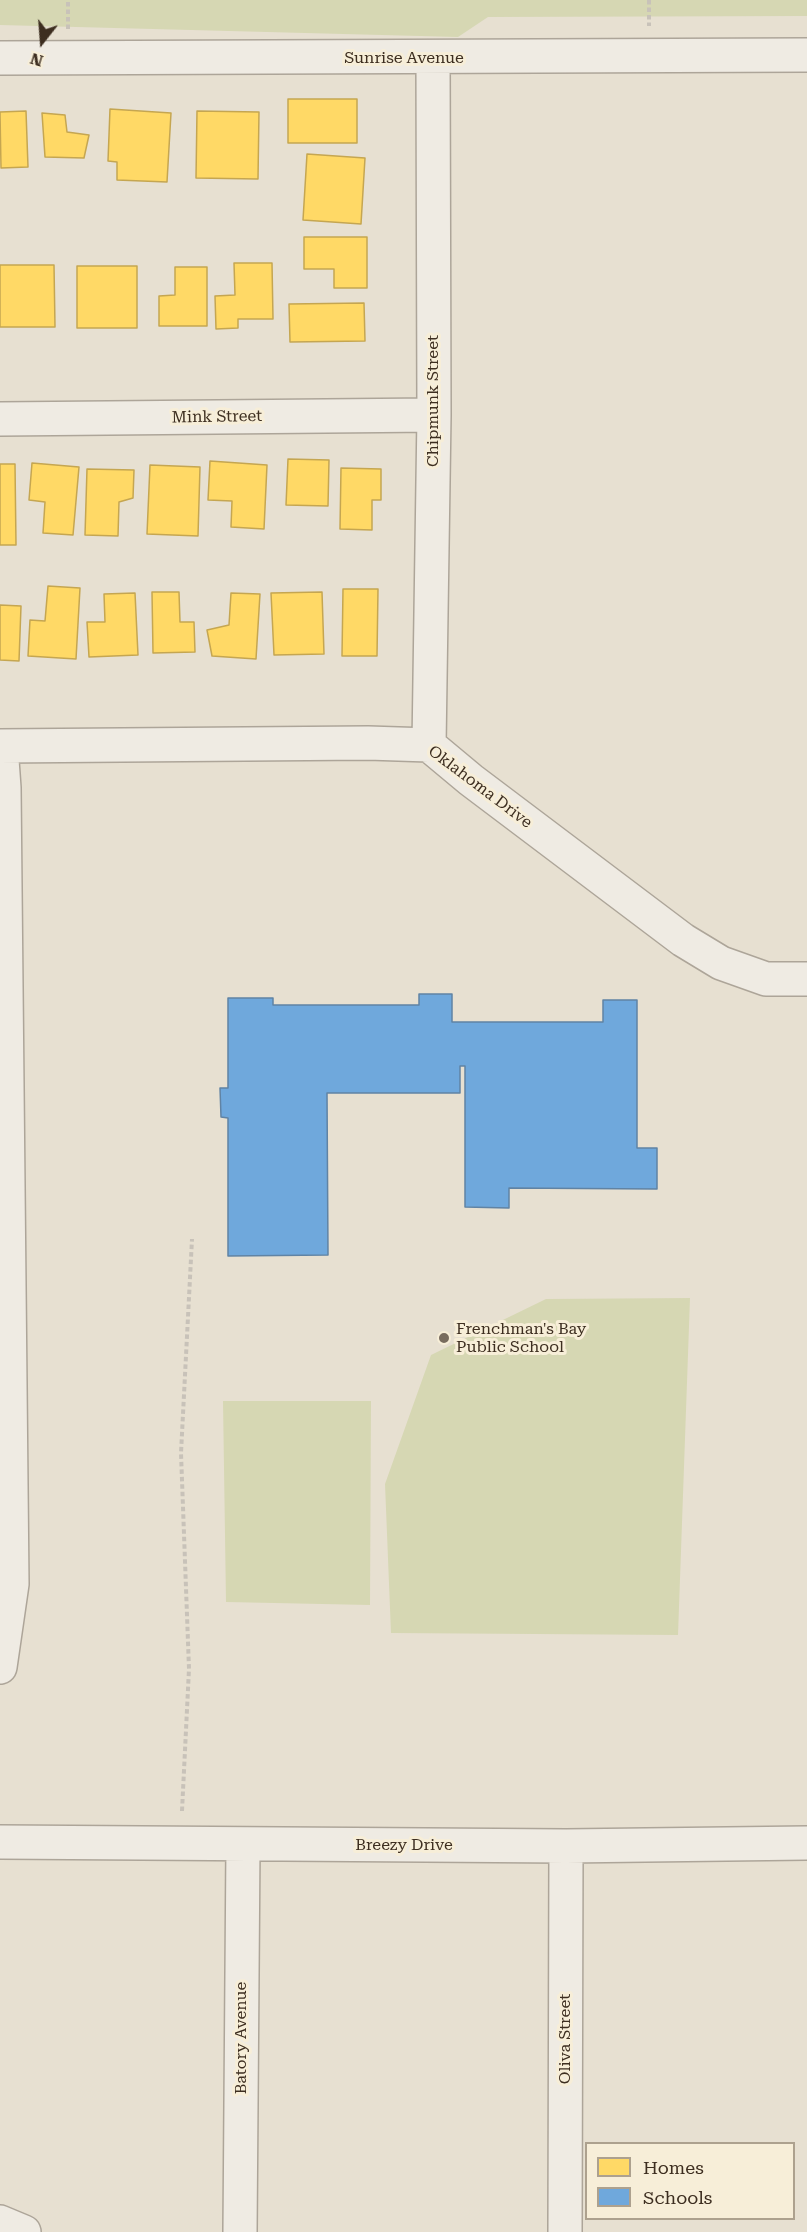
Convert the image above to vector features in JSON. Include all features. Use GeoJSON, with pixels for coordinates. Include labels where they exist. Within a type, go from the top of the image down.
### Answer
{"type":"FeatureCollection","features":[{"type":"Feature","properties":{"kind":"street","name":"Sunrise Avenue"},"geometry":{"type":"LineString","coordinates":[[0,58],[807,56]]}},
{"type":"Feature","properties":{"kind":"street","name":"Chipmunk Street"},"geometry":{"type":"LineString","coordinates":[[429,745],[434,415],[433,58]]}},
{"type":"Feature","properties":{"kind":"street","name":"Mink Street"},"geometry":{"type":"LineString","coordinates":[[0,419],[434,415]]}},
{"type":"Feature","properties":{"kind":"street","name":"Oklahoma Drive"},"geometry":{"type":"LineString","coordinates":[[0,746],[368,743],[429,745],[471,780],[683,940],[722,963],[766,979],[807,979]]}},
{"type":"Feature","properties":{"kind":"street"},"geometry":{"type":"LineString","coordinates":[[0,746],[4,788],[12,1584],[0,1667]]}},
{"type":"Feature","properties":{"kind":"street","name":"Breezy Drive"},"geometry":{"type":"LineString","coordinates":[[0,1842],[566,1846],[807,1843]]}},
{"type":"Feature","properties":{"kind":"street","name":"Batory Avenue"},"geometry":{"type":"LineString","coordinates":[[240,2232],[243,1845]]}},
{"type":"Feature","properties":{"kind":"street","name":"Oliva Street"},"geometry":{"type":"LineString","coordinates":[[565,2232],[566,1846]]}},
{"type":"Feature","properties":{"kind":"street"},"geometry":{"type":"LineString","coordinates":[[0,2222],[24,2232]]}},
{"type":"Feature","properties":{"kind":"path"},"geometry":{"type":"LineString","coordinates":[[182,1811],[189,1669],[181,1453],[192,1239]]}},
{"type":"Feature","properties":{"kind":"green space"},"geometry":{"type":"Polygon","coordinates":[[[0,0],[807,0],[807,16],[488,17],[458,37],[0,25],[0,0]]]}},
{"type":"Feature","properties":{"kind":"green space"},"geometry":{"type":"Polygon","coordinates":[[[690,1298],[678,1635],[391,1633],[385,1484],[431,1355],[546,1299],[690,1298]]]}},
{"type":"Feature","properties":{"kind":"green space"},"geometry":{"type":"Polygon","coordinates":[[[223,1401],[371,1401],[370,1605],[226,1602],[223,1401]]]}},
{"type":"Feature","properties":{"kind":"building: Homes"},"geometry":{"type":"Polygon","coordinates":[[[288,99],[357,99],[357,143],[288,143],[288,99]]]}},
{"type":"Feature","properties":{"kind":"building: Homes"},"geometry":{"type":"Polygon","coordinates":[[[110,109],[171,113],[167,182],[117,180],[117,162],[108,161],[110,109]]]}},
{"type":"Feature","properties":{"kind":"building: Homes"},"geometry":{"type":"Polygon","coordinates":[[[26,111],[28,167],[1,168],[0,112],[26,111]]]}},
{"type":"Feature","properties":{"kind":"building: Homes"},"geometry":{"type":"Polygon","coordinates":[[[197,111],[259,112],[258,179],[196,178],[197,111]]]}},
{"type":"Feature","properties":{"kind":"building: Homes"},"geometry":{"type":"Polygon","coordinates":[[[42,113],[65,115],[67,132],[89,135],[84,158],[45,157],[42,113]]]}},
{"type":"Feature","properties":{"kind":"building: Homes"},"geometry":{"type":"Polygon","coordinates":[[[307,154],[365,158],[361,224],[303,220],[307,154]]]}},
{"type":"Feature","properties":{"kind":"building: Homes"},"geometry":{"type":"Polygon","coordinates":[[[304,237],[367,237],[367,288],[334,288],[334,269],[304,269],[304,237]]]}},
{"type":"Feature","properties":{"kind":"building: Homes"},"geometry":{"type":"Polygon","coordinates":[[[234,263],[272,263],[273,319],[238,319],[238,328],[216,329],[215,296],[235,295],[234,263]]]}},
{"type":"Feature","properties":{"kind":"building: Homes"},"geometry":{"type":"Polygon","coordinates":[[[0,265],[54,265],[55,327],[0,327],[0,265]]]}},
{"type":"Feature","properties":{"kind":"building: Homes"},"geometry":{"type":"Polygon","coordinates":[[[77,266],[137,266],[137,328],[77,328],[77,266]]]}},
{"type":"Feature","properties":{"kind":"building: Homes"},"geometry":{"type":"Polygon","coordinates":[[[175,267],[207,267],[207,326],[159,326],[159,296],[175,295],[175,267]]]}},
{"type":"Feature","properties":{"kind":"building: Homes"},"geometry":{"type":"Polygon","coordinates":[[[364,303],[365,341],[290,342],[289,304],[364,303]]]}},
{"type":"Feature","properties":{"kind":"building: Homes"},"geometry":{"type":"Polygon","coordinates":[[[288,459],[329,460],[328,506],[286,505],[288,459]]]}},
{"type":"Feature","properties":{"kind":"building: Homes"},"geometry":{"type":"Polygon","coordinates":[[[210,461],[267,465],[264,529],[231,527],[232,501],[208,500],[210,461]]]}},
{"type":"Feature","properties":{"kind":"building: Homes"},"geometry":{"type":"Polygon","coordinates":[[[32,463],[79,467],[73,535],[43,533],[45,502],[29,500],[32,463]]]}},
{"type":"Feature","properties":{"kind":"building: Homes"},"geometry":{"type":"Polygon","coordinates":[[[0,464],[15,464],[16,545],[0,545],[0,464]]]}},
{"type":"Feature","properties":{"kind":"building: Homes"},"geometry":{"type":"Polygon","coordinates":[[[150,465],[200,467],[198,536],[147,534],[150,465]]]}},
{"type":"Feature","properties":{"kind":"building: Homes"},"geometry":{"type":"Polygon","coordinates":[[[341,468],[381,469],[381,500],[372,500],[372,530],[340,529],[341,468]]]}},
{"type":"Feature","properties":{"kind":"building: Homes"},"geometry":{"type":"Polygon","coordinates":[[[87,469],[134,470],[133,498],[119,502],[118,536],[85,535],[87,469]]]}},
{"type":"Feature","properties":{"kind":"building: Homes"},"geometry":{"type":"Polygon","coordinates":[[[48,586],[80,588],[76,659],[28,656],[30,620],[45,621],[48,586]]]}},
{"type":"Feature","properties":{"kind":"building: Homes"},"geometry":{"type":"Polygon","coordinates":[[[343,589],[378,589],[377,656],[342,656],[343,589]]]}},
{"type":"Feature","properties":{"kind":"building: Homes"},"geometry":{"type":"Polygon","coordinates":[[[152,592],[179,592],[180,622],[194,622],[195,652],[153,653],[152,592]]]}},
{"type":"Feature","properties":{"kind":"building: Homes"},"geometry":{"type":"Polygon","coordinates":[[[322,592],[324,654],[274,655],[271,593],[322,592]]]}},
{"type":"Feature","properties":{"kind":"building: Homes"},"geometry":{"type":"Polygon","coordinates":[[[135,593],[138,655],[89,657],[87,622],[105,622],[104,594],[135,593]]]}},
{"type":"Feature","properties":{"kind":"building: Homes"},"geometry":{"type":"Polygon","coordinates":[[[231,593],[260,594],[256,659],[212,656],[207,630],[229,625],[231,593]]]}},
{"type":"Feature","properties":{"kind":"building: Homes"},"geometry":{"type":"Polygon","coordinates":[[[0,605],[21,606],[19,661],[0,660],[0,605]]]}},
{"type":"Feature","properties":{"kind":"building: Schools"},"geometry":{"type":"Polygon","coordinates":[[[419,994],[452,994],[452,1022],[603,1022],[603,1000],[637,1000],[637,1148],[657,1148],[657,1189],[509,1188],[509,1208],[465,1207],[465,1066],[460,1066],[460,1093],[327,1093],[328,1255],[228,1256],[228,1118],[221,1117],[220,1088],[228,1088],[228,998],[273,998],[273,1005],[419,1005],[419,994]]]}},
{"type":"Feature","properties":{"kind":"place","name":"Frenchman's Bay Public School"},"geometry":{"type":"Point","coordinates":[444,1338]}}]}
